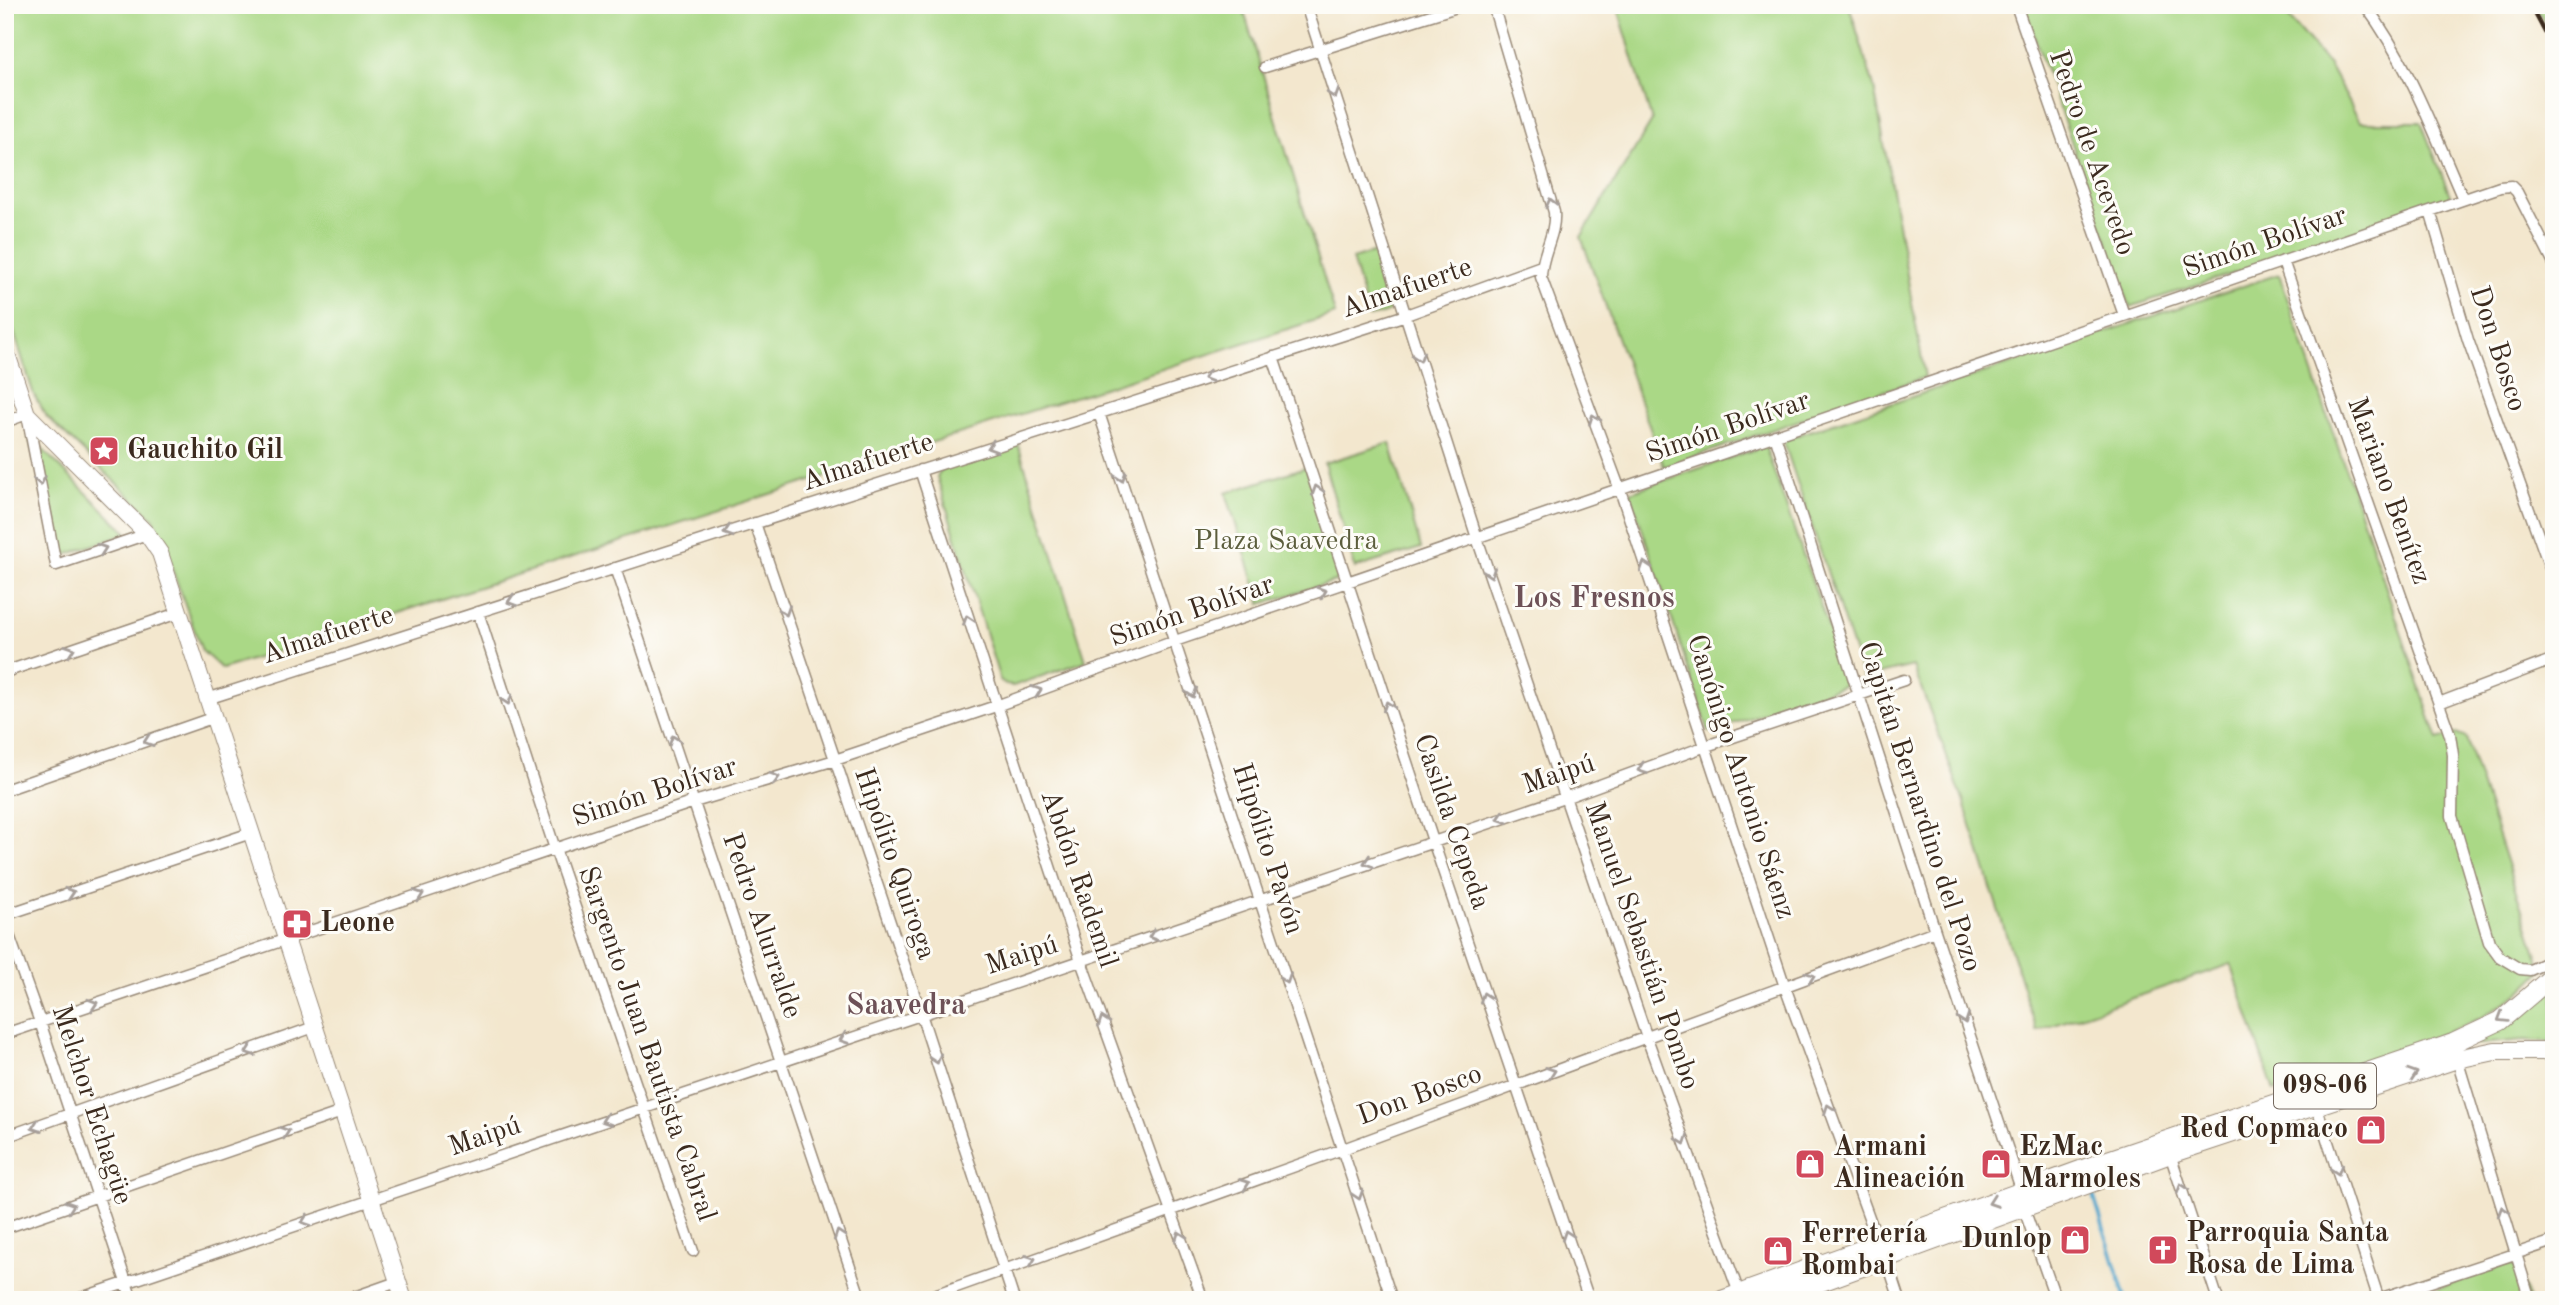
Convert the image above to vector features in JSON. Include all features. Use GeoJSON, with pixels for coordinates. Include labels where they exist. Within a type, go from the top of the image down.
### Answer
{"type":"FeatureCollection","features":[{"type":"Feature","properties":{"kind":"main road"},"geometry":{"type":"LineString","coordinates":[[5,348],[27,414],[147,534],[160,553],[404,1300]]}},
{"type":"Feature","properties":{"kind":"main road","name":"098-06"},"geometry":{"type":"LineString","coordinates":[[1734,1298],[1882,1250],[2453,1043],[2500,1021],[2554,973]]}},
{"type":"Feature","properties":{"kind":"main road","name":"098-06"},"geometry":{"type":"LineString","coordinates":[[2023,1199],[2171,1154],[2457,1059],[2495,1051],[2554,1051]]}},
{"type":"Feature","properties":{"kind":"main road","name":"098-06"},"geometry":{"type":"LineString","coordinates":[[1772,1300],[1882,1250]]}},
{"type":"Feature","properties":{"kind":"street","name":"Manuel Sebastián Pombo"},"geometry":{"type":"LineString","coordinates":[[1306,5],[1478,538],[1734,1298]]}},
{"type":"Feature","properties":{"kind":"street"},"geometry":{"type":"LineString","coordinates":[[1265,67],[1463,5]]}},
{"type":"Feature","properties":{"kind":"street"},"geometry":{"type":"LineString","coordinates":[[1493,5],[1554,212],[1554,225],[1541,266]]}},
{"type":"Feature","properties":{"kind":"street","name":"Pedro de Acevedo"},"geometry":{"type":"LineString","coordinates":[[2016,5],[2124,315]]}},
{"type":"Feature","properties":{"kind":"street"},"geometry":{"type":"LineString","coordinates":[[2365,5],[2388,37],[2407,72],[2463,199]]}},
{"type":"Feature","properties":{"kind":"street","name":"Simón Bolívar"},"geometry":{"type":"LineString","coordinates":[[5,1034],[694,802],[835,760],[996,706],[1175,641],[2500,187],[2511,186],[2517,192],[2554,264]]}},
{"type":"Feature","properties":{"kind":"street","name":"Don Bosco"},"geometry":{"type":"LineString","coordinates":[[2430,211],[2468,340],[2554,579]]}},
{"type":"Feature","properties":{"kind":"street","name":"Mariano Benítez"},"geometry":{"type":"LineString","coordinates":[[2283,261],[2450,735],[2453,755],[2452,816],[2489,942],[2500,957],[2520,969],[2530,970],[2543,964],[2551,966],[2554,973]]}},
{"type":"Feature","properties":{"kind":"street","name":"Almafuerte"},"geometry":{"type":"LineString","coordinates":[[207,699],[1406,315],[1541,266]]}},
{"type":"Feature","properties":{"kind":"street","name":"Canónigo Antonio Sáenz"},"geometry":{"type":"LineString","coordinates":[[1541,266],[1541,277],[1620,490],[1785,987],[1900,1300]]}},
{"type":"Feature","properties":{"kind":"street","name":"Casilda Cepeda"},"geometry":{"type":"LineString","coordinates":[[1273,356],[1433,841],[1589,1300]]}},
{"type":"Feature","properties":{"kind":"street","name":"Hipólito Pavón"},"geometry":{"type":"LineString","coordinates":[[1099,413],[1392,1300]]}},
{"type":"Feature","properties":{"kind":"street"},"geometry":{"type":"LineString","coordinates":[[5,422],[27,414],[57,565],[147,534]]}},
{"type":"Feature","properties":{"kind":"street","name":"Capitán Bernardino del Pozo"},"geometry":{"type":"LineString","coordinates":[[1775,435],[2056,1300]]}},
{"type":"Feature","properties":{"kind":"street","name":"Abdón Rademil"},"geometry":{"type":"LineString","coordinates":[[920,470],[1081,961],[1203,1300]]}},
{"type":"Feature","properties":{"kind":"street","name":"Hipólito Quiroga"},"geometry":{"type":"LineString","coordinates":[[755,523],[921,1014],[1014,1300]]}},
{"type":"Feature","properties":{"kind":"street","name":"Pedro Alurralde"},"geometry":{"type":"LineString","coordinates":[[615,568],[861,1300]]}},
{"type":"Feature","properties":{"kind":"street","name":"Sargento Juan Bautista Cabral"},"geometry":{"type":"LineString","coordinates":[[478,612],[555,849],[693,1251]]}},
{"type":"Feature","properties":{"kind":"street"},"geometry":{"type":"LineString","coordinates":[[5,672],[178,613]]}},
{"type":"Feature","properties":{"kind":"street"},"geometry":{"type":"LineString","coordinates":[[2439,703],[2554,659]]}},
{"type":"Feature","properties":{"kind":"street","name":"Maipú"},"geometry":{"type":"LineString","coordinates":[[75,1300],[1567,797],[1706,746],[1904,680]]}},
{"type":"Feature","properties":{"kind":"street"},"geometry":{"type":"LineString","coordinates":[[5,790],[212,718]]}},
{"type":"Feature","properties":{"kind":"street"},"geometry":{"type":"LineString","coordinates":[[5,915],[251,834]]}},
{"type":"Feature","properties":{"kind":"street","name":"Melchor Echagüe"},"geometry":{"type":"LineString","coordinates":[[5,924],[132,1300]]}},
{"type":"Feature","properties":{"kind":"street","name":"Don Bosco"},"geometry":{"type":"LineString","coordinates":[[920,1300],[1343,1149],[1935,931]]}},
{"type":"Feature","properties":{"kind":"street"},"geometry":{"type":"LineString","coordinates":[[5,1137],[314,1027]]}},
{"type":"Feature","properties":{"kind":"street"},"geometry":{"type":"LineString","coordinates":[[2457,1059],[2530,1300]]}},
{"type":"Feature","properties":{"kind":"street"},"geometry":{"type":"LineString","coordinates":[[2316,1105],[2379,1299],[2554,1241]]}},
{"type":"Feature","properties":{"kind":"street"},"geometry":{"type":"LineString","coordinates":[[5,1228],[342,1112]]}},
{"type":"Feature","properties":{"kind":"street"},"geometry":{"type":"LineString","coordinates":[[2171,1154],[2218,1300]]}},
{"type":"Feature","properties":{"kind":"street"},"geometry":{"type":"LineString","coordinates":[[346,1300],[397,1282]]}},
{"type":"Feature","properties":{"kind":"green space"},"geometry":{"type":"Polygon","coordinates":[[[5,5],[1242,5],[1335,314],[222,669],[202,651],[154,519],[47,417],[34,395],[5,304],[5,5]]]}},
{"type":"Feature","properties":{"kind":"green space"},"geometry":{"type":"Polygon","coordinates":[[[1617,5],[1849,5],[1874,87],[1925,377],[1664,467],[1581,237],[1652,121],[1617,5]]]}},
{"type":"Feature","properties":{"kind":"green space"},"geometry":{"type":"Polygon","coordinates":[[[2023,5],[2278,5],[2329,65],[2360,122],[2421,122],[2451,198],[2281,258],[2130,307],[2023,5]]]}},
{"type":"Feature","properties":{"kind":"green space"},"geometry":{"type":"Polygon","coordinates":[[[2535,5],[2554,5],[2554,40],[2535,5]]]}},
{"type":"Feature","properties":{"kind":"green space"},"geometry":{"type":"Polygon","coordinates":[[[1379,251],[1395,298],[1390,310],[1369,317],[1352,259],[1379,251]]]}},
{"type":"Feature","properties":{"kind":"green space"},"geometry":{"type":"Polygon","coordinates":[[[2279,274],[2438,740],[2456,734],[2466,738],[2542,971],[2520,993],[2481,1018],[2425,1042],[2274,1091],[2231,964],[2037,1031],[1963,800],[1913,666],[1863,678],[1783,440],[2279,274]]]}},
{"type":"Feature","properties":{"kind":"green space"},"geometry":{"type":"Polygon","coordinates":[[[29,436],[127,533],[63,556],[29,436]]]}},
{"type":"Feature","properties":{"kind":"green space"},"geometry":{"type":"Polygon","coordinates":[[[1390,443],[1421,548],[1355,568],[1324,463],[1390,443]]]}},
{"type":"Feature","properties":{"kind":"green space"},"geometry":{"type":"Polygon","coordinates":[[[1018,444],[1086,661],[1013,686],[1000,680],[937,477],[943,468],[1018,444]]]}},
{"type":"Feature","properties":{"kind":"green space"},"geometry":{"type":"Polygon","coordinates":[[[1765,446],[1848,684],[1709,732],[1630,492],[1765,446]]]}},
{"type":"Feature","properties":{"kind":"green space","name":"Plaza Saavedra"},"geometry":{"type":"Polygon","coordinates":[[[1306,467],[1341,579],[1261,604],[1226,493],[1306,467]]]}},
{"type":"Feature","properties":{"kind":"green space"},"geometry":{"type":"Polygon","coordinates":[[[2554,984],[2554,1042],[2525,1040],[2470,1045],[2527,1010],[2554,984]]]}},
{"type":"Feature","properties":{"kind":"green space"},"geometry":{"type":"Polygon","coordinates":[[[2508,1264],[2514,1265],[2529,1300],[2403,1300],[2508,1264]]]}},
{"type":"Feature","properties":{"kind":"waterway"},"geometry":{"type":"LineString","coordinates":[[2093,1194],[2126,1300]]}},
{"type":"Feature","properties":{"kind":"railway"},"geometry":{"type":"LineString","coordinates":[[2530,5],[2554,50]]}},
{"type":"Feature","properties":{"kind":"place","name":"Gauchito Gil"},"geometry":{"type":"Point","coordinates":[104,451]}},
{"type":"Feature","properties":{"kind":"place","name":"Leone"},"geometry":{"type":"Point","coordinates":[297,924]}},
{"type":"Feature","properties":{"kind":"place","name":"Red Copmaco"},"geometry":{"type":"Point","coordinates":[2371,1130]}},
{"type":"Feature","properties":{"kind":"place","name":"Armani Alineación"},"geometry":{"type":"Point","coordinates":[1810,1164]}},
{"type":"Feature","properties":{"kind":"place","name":"EzMac Marmoles"},"geometry":{"type":"Point","coordinates":[1996,1164]}},
{"type":"Feature","properties":{"kind":"place","name":"Dunlop"},"geometry":{"type":"Point","coordinates":[2075,1240]}},
{"type":"Feature","properties":{"kind":"place","name":"Parroquia Santa Rosa de Lima"},"geometry":{"type":"Point","coordinates":[2163,1250]}},
{"type":"Feature","properties":{"kind":"place","name":"Ferretería Rombai"},"geometry":{"type":"Point","coordinates":[1778,1251]}},
{"type":"Feature","properties":{"kind":"district","name":"Los Fresnos"},"geometry":{"type":"Point","coordinates":[1594,599]}},
{"type":"Feature","properties":{"kind":"district","name":"Saavedra"},"geometry":{"type":"Point","coordinates":[906,1006]}}]}
